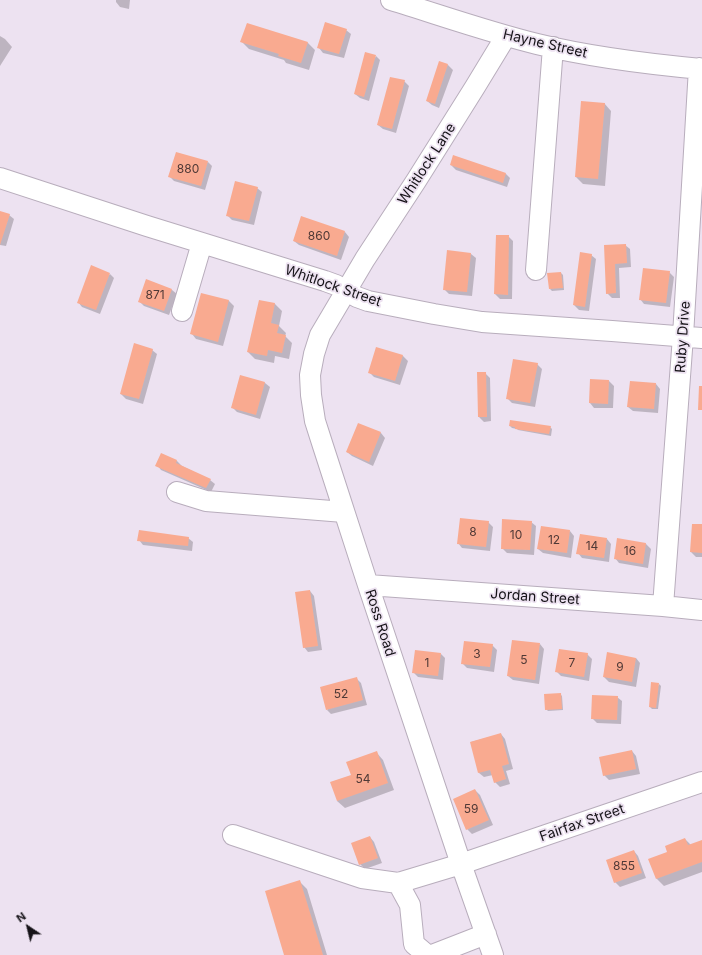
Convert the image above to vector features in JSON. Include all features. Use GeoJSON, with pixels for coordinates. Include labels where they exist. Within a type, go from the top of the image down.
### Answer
{"type":"FeatureCollection","features":[{"type":"Feature","properties":{"kind":"street","name":"Hayne Street"},"geometry":{"type":"LineString","coordinates":[[391,0],[506,36],[553,48],[633,61],[701,69]]}},
{"type":"Feature","properties":{"kind":"street","name":"Whitlock Lane"},"geometry":{"type":"LineString","coordinates":[[346,291],[506,36]]}},
{"type":"Feature","properties":{"kind":"street"},"geometry":{"type":"LineString","coordinates":[[536,270],[553,48]]}},
{"type":"Feature","properties":{"kind":"street","name":"Ruby Drive"},"geometry":{"type":"LineString","coordinates":[[663,606],[693,337],[701,69]]}},
{"type":"Feature","properties":{"kind":"street","name":"Whitlock Street"},"geometry":{"type":"LineString","coordinates":[[0,178],[147,226],[326,281],[357,297],[368,300],[434,314],[482,322],[693,337]]}},
{"type":"Feature","properties":{"kind":"street"},"geometry":{"type":"LineString","coordinates":[[182,312],[202,243]]}},
{"type":"Feature","properties":{"kind":"street","name":"Ross Road"},"geometry":{"type":"LineString","coordinates":[[346,291],[320,335],[314,354],[310,375],[315,421],[368,585],[493,955]]}},
{"type":"Feature","properties":{"kind":"street"},"geometry":{"type":"LineString","coordinates":[[177,492],[206,501],[344,512]]}},
{"type":"Feature","properties":{"kind":"street","name":"Jordan Street"},"geometry":{"type":"LineString","coordinates":[[368,585],[702,610]]}},
{"type":"Feature","properties":{"kind":"street","name":"Fairfax Street"},"geometry":{"type":"LineString","coordinates":[[398,883],[461,864],[702,782]]}},
{"type":"Feature","properties":{"kind":"street"},"geometry":{"type":"LineString","coordinates":[[233,835],[301,859],[362,878],[398,883],[410,905],[414,944],[427,955]]}},
{"type":"Feature","properties":{"kind":"street"},"geometry":{"type":"LineString","coordinates":[[432,955],[486,934]]}},
{"type":"Feature","properties":{"kind":"building"},"geometry":{"type":"Polygon","coordinates":[[[325,22],[347,29],[339,54],[317,48],[325,22]]]}},
{"type":"Feature","properties":{"kind":"building"},"geometry":{"type":"Polygon","coordinates":[[[247,23],[308,42],[301,63],[278,56],[279,54],[240,42],[247,23]]]}},
{"type":"Feature","properties":{"kind":"building"},"geometry":{"type":"Polygon","coordinates":[[[365,52],[376,55],[364,97],[354,94],[365,52]]]}},
{"type":"Feature","properties":{"kind":"building"},"geometry":{"type":"Polygon","coordinates":[[[439,61],[448,64],[435,104],[426,101],[439,61]]]}},
{"type":"Feature","properties":{"kind":"building"},"geometry":{"type":"Polygon","coordinates":[[[390,77],[405,80],[392,129],[377,125],[390,77]]]}},
{"type":"Feature","properties":{"kind":"building"},"geometry":{"type":"Polygon","coordinates":[[[581,101],[605,103],[598,179],[575,177],[581,101]]]}},
{"type":"Feature","properties":{"kind":"building"},"geometry":{"type":"Polygon","coordinates":[[[176,152],[208,161],[201,186],[168,177],[176,152]]]}},
{"type":"Feature","properties":{"kind":"building"},"geometry":{"type":"Polygon","coordinates":[[[453,155],[506,173],[503,183],[450,165],[453,155]]]}},
{"type":"Feature","properties":{"kind":"building"},"geometry":{"type":"Polygon","coordinates":[[[235,181],[258,187],[249,221],[226,216],[235,181]]]}},
{"type":"Feature","properties":{"kind":"building"},"geometry":{"type":"Polygon","coordinates":[[[0,211],[10,214],[0,245],[0,211]]]}},
{"type":"Feature","properties":{"kind":"building"},"geometry":{"type":"Polygon","coordinates":[[[301,216],[345,231],[337,256],[293,241],[301,216]]]}},
{"type":"Feature","properties":{"kind":"building"},"geometry":{"type":"Polygon","coordinates":[[[496,235],[509,235],[508,295],[494,294],[496,235]]]}},
{"type":"Feature","properties":{"kind":"building"},"geometry":{"type":"Polygon","coordinates":[[[626,244],[627,263],[615,264],[616,293],[606,294],[604,245],[626,244]]]}},
{"type":"Feature","properties":{"kind":"building"},"geometry":{"type":"Polygon","coordinates":[[[447,250],[471,253],[467,292],[443,290],[447,250]]]}},
{"type":"Feature","properties":{"kind":"building"},"geometry":{"type":"Polygon","coordinates":[[[580,252],[592,254],[585,307],[573,305],[580,252]]]}},
{"type":"Feature","properties":{"kind":"building"},"geometry":{"type":"Polygon","coordinates":[[[91,265],[110,273],[96,310],[77,303],[91,265]]]}},
{"type":"Feature","properties":{"kind":"building"},"geometry":{"type":"Polygon","coordinates":[[[643,268],[670,271],[666,303],[639,300],[643,268]]]}},
{"type":"Feature","properties":{"kind":"building"},"geometry":{"type":"Polygon","coordinates":[[[561,272],[563,288],[549,289],[547,273],[561,272]]]}},
{"type":"Feature","properties":{"kind":"building"},"geometry":{"type":"Polygon","coordinates":[[[146,279],[172,289],[164,311],[138,302],[146,279]]]}},
{"type":"Feature","properties":{"kind":"building"},"geometry":{"type":"Polygon","coordinates":[[[201,293],[229,300],[218,342],[190,334],[201,293]]]}},
{"type":"Feature","properties":{"kind":"building"},"geometry":{"type":"Polygon","coordinates":[[[259,300],[275,303],[271,323],[279,325],[277,333],[286,335],[282,353],[268,350],[267,356],[247,352],[259,300]]]}},
{"type":"Feature","properties":{"kind":"building"},"geometry":{"type":"Polygon","coordinates":[[[134,343],[153,349],[139,399],[120,394],[134,343]]]}},
{"type":"Feature","properties":{"kind":"building"},"geometry":{"type":"Polygon","coordinates":[[[376,347],[403,355],[395,381],[368,373],[376,347]]]}},
{"type":"Feature","properties":{"kind":"building"},"geometry":{"type":"Polygon","coordinates":[[[513,359],[538,363],[530,403],[506,399],[513,359]]]}},
{"type":"Feature","properties":{"kind":"building"},"geometry":{"type":"Polygon","coordinates":[[[477,372],[486,372],[487,417],[478,417],[477,372]]]}},
{"type":"Feature","properties":{"kind":"building"},"geometry":{"type":"Polygon","coordinates":[[[240,375],[265,382],[256,415],[231,408],[240,375]]]}},
{"type":"Feature","properties":{"kind":"building"},"geometry":{"type":"Polygon","coordinates":[[[590,379],[609,380],[608,404],[589,403],[590,379]]]}},
{"type":"Feature","properties":{"kind":"building"},"geometry":{"type":"Polygon","coordinates":[[[630,381],[656,383],[654,409],[627,407],[630,381]]]}},
{"type":"Feature","properties":{"kind":"building"},"geometry":{"type":"Polygon","coordinates":[[[699,386],[702,386],[702,410],[698,410],[699,386]]]}},
{"type":"Feature","properties":{"kind":"building"},"geometry":{"type":"Polygon","coordinates":[[[510,420],[551,426],[549,434],[515,429],[515,427],[509,426],[510,420]]]}},
{"type":"Feature","properties":{"kind":"building"},"geometry":{"type":"Polygon","coordinates":[[[358,423],[381,432],[369,462],[346,452],[358,423]]]}},
{"type":"Feature","properties":{"kind":"building"},"geometry":{"type":"Polygon","coordinates":[[[161,453],[177,460],[176,463],[211,479],[206,488],[155,466],[161,453]]]}},
{"type":"Feature","properties":{"kind":"building"},"geometry":{"type":"Polygon","coordinates":[[[460,518],[489,521],[486,547],[457,544],[460,518]]]}},
{"type":"Feature","properties":{"kind":"building"},"geometry":{"type":"Polygon","coordinates":[[[502,519],[532,521],[530,550],[501,549],[502,519]]]}},
{"type":"Feature","properties":{"kind":"building"},"geometry":{"type":"Polygon","coordinates":[[[692,524],[702,524],[702,553],[690,552],[692,524]]]}},
{"type":"Feature","properties":{"kind":"building"},"geometry":{"type":"Polygon","coordinates":[[[541,526],[570,530],[567,553],[537,549],[541,526]]]}},
{"type":"Feature","properties":{"kind":"building"},"geometry":{"type":"Polygon","coordinates":[[[139,530],[189,537],[188,546],[137,541],[139,530]]]}},
{"type":"Feature","properties":{"kind":"building"},"geometry":{"type":"Polygon","coordinates":[[[580,534],[607,538],[604,558],[576,554],[580,534]]]}},
{"type":"Feature","properties":{"kind":"building"},"geometry":{"type":"Polygon","coordinates":[[[617,538],[646,543],[643,564],[614,559],[617,538]]]}},
{"type":"Feature","properties":{"kind":"building"},"geometry":{"type":"Polygon","coordinates":[[[310,590],[318,646],[303,648],[295,592],[310,590]]]}},
{"type":"Feature","properties":{"kind":"building"},"geometry":{"type":"Polygon","coordinates":[[[512,640],[540,643],[535,680],[507,676],[512,640]]]}},
{"type":"Feature","properties":{"kind":"building"},"geometry":{"type":"Polygon","coordinates":[[[464,641],[493,644],[490,667],[461,664],[464,641]]]}},
{"type":"Feature","properties":{"kind":"building"},"geometry":{"type":"Polygon","coordinates":[[[559,649],[588,653],[584,677],[555,672],[559,649]]]}},
{"type":"Feature","properties":{"kind":"building"},"geometry":{"type":"Polygon","coordinates":[[[415,650],[441,653],[438,676],[412,673],[415,650]]]}},
{"type":"Feature","properties":{"kind":"building"},"geometry":{"type":"Polygon","coordinates":[[[607,652],[636,658],[632,682],[603,677],[607,652]]]}},
{"type":"Feature","properties":{"kind":"building"},"geometry":{"type":"Polygon","coordinates":[[[357,677],[363,700],[326,710],[320,687],[357,677]]]}},
{"type":"Feature","properties":{"kind":"building"},"geometry":{"type":"Polygon","coordinates":[[[651,682],[659,683],[656,708],[649,707],[651,682]]]}},
{"type":"Feature","properties":{"kind":"building"},"geometry":{"type":"Polygon","coordinates":[[[561,693],[562,709],[545,710],[544,694],[561,693]]]}},
{"type":"Feature","properties":{"kind":"building"},"geometry":{"type":"Polygon","coordinates":[[[592,695],[618,696],[617,720],[591,719],[592,695]]]}},
{"type":"Feature","properties":{"kind":"building"},"geometry":{"type":"Polygon","coordinates":[[[501,733],[509,764],[502,766],[506,779],[494,783],[490,770],[478,773],[470,742],[501,733]]]}},
{"type":"Feature","properties":{"kind":"building"},"geometry":{"type":"Polygon","coordinates":[[[632,750],[636,769],[603,776],[599,757],[632,750]]]}},
{"type":"Feature","properties":{"kind":"building"},"geometry":{"type":"Polygon","coordinates":[[[377,751],[388,783],[337,801],[330,782],[351,775],[346,762],[377,751]]]}},
{"type":"Feature","properties":{"kind":"building"},"geometry":{"type":"Polygon","coordinates":[[[475,789],[489,820],[466,830],[453,799],[475,789]]]}},
{"type":"Feature","properties":{"kind":"building"},"geometry":{"type":"Polygon","coordinates":[[[370,836],[378,858],[359,865],[351,843],[370,836]]]}},
{"type":"Feature","properties":{"kind":"building"},"geometry":{"type":"Polygon","coordinates":[[[685,838],[688,845],[702,840],[702,862],[656,879],[648,859],[667,852],[665,846],[685,838]]]}},
{"type":"Feature","properties":{"kind":"building"},"geometry":{"type":"Polygon","coordinates":[[[634,850],[642,873],[614,883],[606,860],[634,850]]]}},
{"type":"Feature","properties":{"kind":"building"},"geometry":{"type":"Polygon","coordinates":[[[300,880],[323,955],[284,955],[265,891],[300,880]]]}}]}
